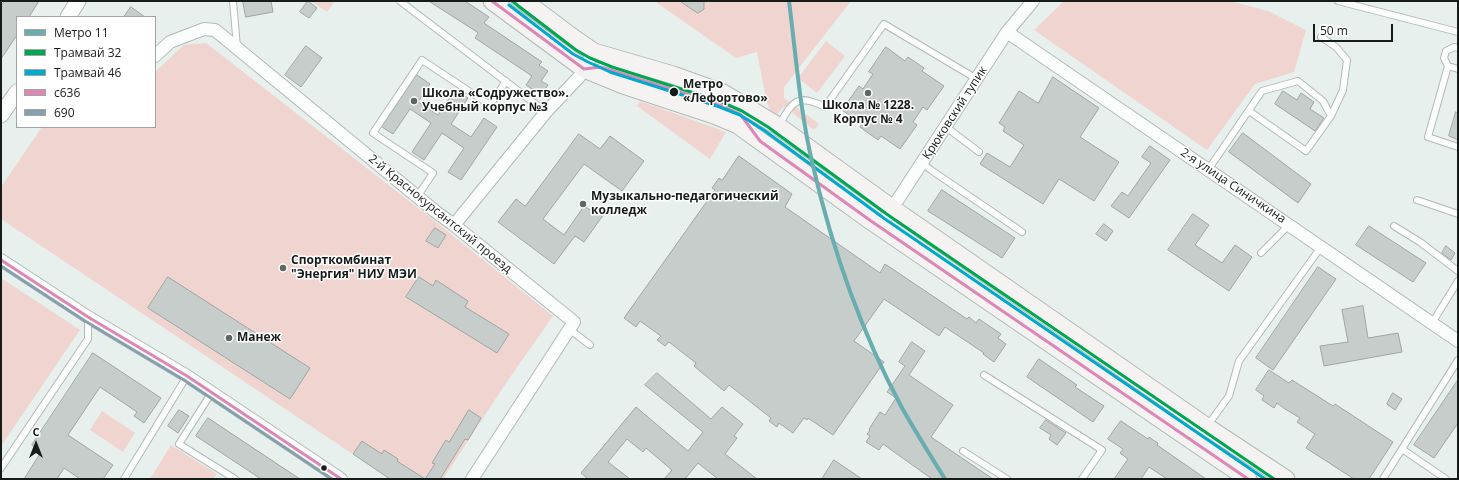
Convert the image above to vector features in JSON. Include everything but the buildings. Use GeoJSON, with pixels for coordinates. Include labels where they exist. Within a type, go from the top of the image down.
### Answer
{"type":"FeatureCollection","features":[{"type":"Feature","properties":{"kind":"main road"},"geometry":{"type":"LineString","coordinates":[[492,1],[584,69],[623,86],[714,115],[738,125],[880,227],[1248,479]]}},
{"type":"Feature","properties":{"kind":"main road"},"geometry":{"type":"LineString","coordinates":[[524,1],[594,52],[673,75],[723,93],[778,126],[893,209],[1206,427],[1286,479]]}},
{"type":"Feature","properties":{"kind":"street"},"geometry":{"type":"LineString","coordinates":[[69,16],[78,1]]}},
{"type":"Feature","properties":{"kind":"street","name":"Крюковский тупик"},"geometry":{"type":"LineString","coordinates":[[880,227],[1007,32],[1033,1]]}},
{"type":"Feature","properties":{"kind":"street","name":"2-й Краснокурсантский проезд"},"geometry":{"type":"LineString","coordinates":[[156,55],[170,42],[204,29],[216,30],[417,197],[574,322],[569,329]]}},
{"type":"Feature","properties":{"kind":"street","name":"2-я улица Синичкина"},"geometry":{"type":"LineString","coordinates":[[1007,32],[1458,341]]}},
{"type":"Feature","properties":{"kind":"street"},"geometry":{"type":"LineString","coordinates":[[454,225],[546,112],[579,77],[594,52]]}},
{"type":"Feature","properties":{"kind":"street"},"geometry":{"type":"LineString","coordinates":[[1,115],[16,93]]}},
{"type":"Feature","properties":{"kind":"street"},"geometry":{"type":"LineString","coordinates":[[1,260],[88,317],[212,392],[333,477]]}},
{"type":"Feature","properties":{"kind":"street"},"geometry":{"type":"LineString","coordinates":[[472,479],[569,329]]}},
{"type":"Feature","properties":{"kind":"lane"},"geometry":{"type":"LineString","coordinates":[[233,1],[237,47]]}},
{"type":"Feature","properties":{"kind":"lane"},"geometry":{"type":"LineString","coordinates":[[400,1],[546,112]]}},
{"type":"Feature","properties":{"kind":"lane"},"geometry":{"type":"LineString","coordinates":[[1338,1],[1458,32]]}},
{"type":"Feature","properties":{"kind":"lane"},"geometry":{"type":"LineString","coordinates":[[778,126],[790,106],[797,102],[805,100],[814,101],[825,107],[884,24],[977,79]]}},
{"type":"Feature","properties":{"kind":"lane"},"geometry":{"type":"LineString","coordinates":[[1249,111],[1306,151],[1331,116],[1343,90],[1347,60],[1336,46],[1321,37]]}},
{"type":"Feature","properties":{"kind":"lane"},"geometry":{"type":"LineString","coordinates":[[1458,48],[1454,47],[1446,51],[1444,58],[1448,66],[1428,137],[1458,147]]}},
{"type":"Feature","properties":{"kind":"lane"},"geometry":{"type":"LineString","coordinates":[[417,197],[433,173],[374,133],[422,60],[490,105],[506,81]]}},
{"type":"Feature","properties":{"kind":"lane"},"geometry":{"type":"LineString","coordinates":[[1448,66],[1458,69]]}},
{"type":"Feature","properties":{"kind":"lane"},"geometry":{"type":"LineString","coordinates":[[584,69],[601,67],[718,104],[740,114],[760,141]]}},
{"type":"Feature","properties":{"kind":"lane"},"geometry":{"type":"LineString","coordinates":[[1208,170],[1262,91],[1298,81],[1323,101],[1331,116]]}},
{"type":"Feature","properties":{"kind":"lane"},"geometry":{"type":"LineString","coordinates":[[946,127],[979,152]]}},
{"type":"Feature","properties":{"kind":"lane"},"geometry":{"type":"LineString","coordinates":[[922,163],[1022,232]]}},
{"type":"Feature","properties":{"kind":"lane"},"geometry":{"type":"LineString","coordinates":[[1417,200],[1458,214]]}},
{"type":"Feature","properties":{"kind":"lane"},"geometry":{"type":"LineString","coordinates":[[1261,253],[1289,225]]}},
{"type":"Feature","properties":{"kind":"lane"},"geometry":{"type":"LineString","coordinates":[[1394,226],[1420,242],[1458,271]]}},
{"type":"Feature","properties":{"kind":"lane"},"geometry":{"type":"LineString","coordinates":[[1206,427],[1229,396],[1239,361],[1321,247]]}},
{"type":"Feature","properties":{"kind":"lane"},"geometry":{"type":"LineString","coordinates":[[1432,323],[1458,281]]}},
{"type":"Feature","properties":{"kind":"lane"},"geometry":{"type":"LineString","coordinates":[[1,468],[88,339],[88,317]]}},
{"type":"Feature","properties":{"kind":"lane"},"geometry":{"type":"LineString","coordinates":[[569,329],[590,345]]}},
{"type":"Feature","properties":{"kind":"lane"},"geometry":{"type":"LineString","coordinates":[[1383,479],[1458,360]]}},
{"type":"Feature","properties":{"kind":"lane"},"geometry":{"type":"LineString","coordinates":[[984,375],[1102,450],[1082,479]]}},
{"type":"Feature","properties":{"kind":"lane"},"geometry":{"type":"LineString","coordinates":[[124,479],[187,376]]}},
{"type":"Feature","properties":{"kind":"lane"},"geometry":{"type":"LineString","coordinates":[[212,392],[179,444],[235,479]]}},
{"type":"Feature","properties":{"kind":"lane"},"geometry":{"type":"LineString","coordinates":[[1402,449],[1446,479]]}},
{"type":"Feature","properties":{"kind":"lane"},"geometry":{"type":"LineString","coordinates":[[963,451],[1007,479]]}},
{"type":"Feature","properties":{"kind":"shaded area"},"geometry":{"type":"Polygon","coordinates":[[[311,1],[335,1],[327,12],[311,1]]]}},
{"type":"Feature","properties":{"kind":"shaded area"},"geometry":{"type":"Polygon","coordinates":[[[657,1],[851,1],[784,87],[784,98],[819,124],[814,130],[784,106],[774,118],[767,103],[757,52],[736,58],[657,3],[657,1]]]}},
{"type":"Feature","properties":{"kind":"shaded area"},"geometry":{"type":"Polygon","coordinates":[[[1064,1],[1230,1],[1268,11],[1306,30],[1294,72],[1255,84],[1207,150],[1034,30],[1064,1]]]}},
{"type":"Feature","properties":{"kind":"shaded area"},"geometry":{"type":"Polygon","coordinates":[[[826,41],[845,56],[817,93],[798,78],[826,41]]]}},
{"type":"Feature","properties":{"kind":"shaded area","name":"Спорткомбинат \"Энергия\" НИУ МЭИ"},"geometry":{"type":"Polygon","coordinates":[[[206,43],[431,218],[553,316],[504,386],[443,479],[390,479],[1,219],[1,187],[41,128],[156,128],[156,71],[184,45],[206,43]]]}},
{"type":"Feature","properties":{"kind":"shaded area"},"geometry":{"type":"Polygon","coordinates":[[[640,101],[726,132],[710,159],[637,106],[640,101]]]}},
{"type":"Feature","properties":{"kind":"shaded area"},"geometry":{"type":"Polygon","coordinates":[[[1,278],[80,330],[1,446],[1,278]]]}},
{"type":"Feature","properties":{"kind":"shaded area"},"geometry":{"type":"Polygon","coordinates":[[[102,411],[135,433],[123,452],[90,430],[102,411]]]}},
{"type":"Feature","properties":{"kind":"shaded area"},"geometry":{"type":"Polygon","coordinates":[[[171,445],[217,474],[213,479],[150,479],[171,445]]]}},
{"type":"Feature","properties":{"kind":"metro line","name":"11"},"geometry":{"type":"LineString","coordinates":[[789,1],[802,105],[809,146],[829,228],[849,289],[873,348],[901,406],[945,479]]}},
{"type":"Feature","properties":{"kind":"tram line","name":"32"},"geometry":{"type":"LineString","coordinates":[[512,1],[576,50],[590,58],[612,67],[719,101],[742,111],[768,127],[888,215],[1274,479]]}},
{"type":"Feature","properties":{"kind":"tram line","name":"46"},"geometry":{"type":"LineString","coordinates":[[509,5],[573,54],[588,62],[610,72],[717,106],[740,115],[765,131],[885,219],[1265,479]]}},
{"type":"Feature","properties":{"kind":"transit line","name":"с636"},"geometry":{"type":"LineString","coordinates":[[492,1],[584,69],[601,67],[718,104],[740,114],[760,141],[871,221],[1248,479]]}},
{"type":"Feature","properties":{"kind":"transit line","name":"с636"},"geometry":{"type":"LineString","coordinates":[[1,260],[88,317],[187,376],[341,479]]}},
{"type":"Feature","properties":{"kind":"transit line","name":"690"},"geometry":{"type":"LineString","coordinates":[[1,266],[85,321],[184,380],[332,479]]}},
{"type":"Feature","properties":{"kind":"place","name":"Метро «Лефортово»"},"geometry":{"type":"Point","coordinates":[674,92]}},
{"type":"Feature","properties":{"kind":"place","name":"Школа № 1228. Корпус № 4"},"geometry":{"type":"Point","coordinates":[868,93]}},
{"type":"Feature","properties":{"kind":"place","name":"Школа «Содружество». Учебный корпус №3"},"geometry":{"type":"Point","coordinates":[414,101]}},
{"type":"Feature","properties":{"kind":"place","name":"Музыкально-педагогический колледж"},"geometry":{"type":"Point","coordinates":[583,204]}},
{"type":"Feature","properties":{"kind":"place","name":"Спорткомбинат \"Энергия\" НИУ МЭИ"},"geometry":{"type":"Point","coordinates":[283,268]}},
{"type":"Feature","properties":{"kind":"place","name":"Манеж"},"geometry":{"type":"Point","coordinates":[229,338]}}]}
